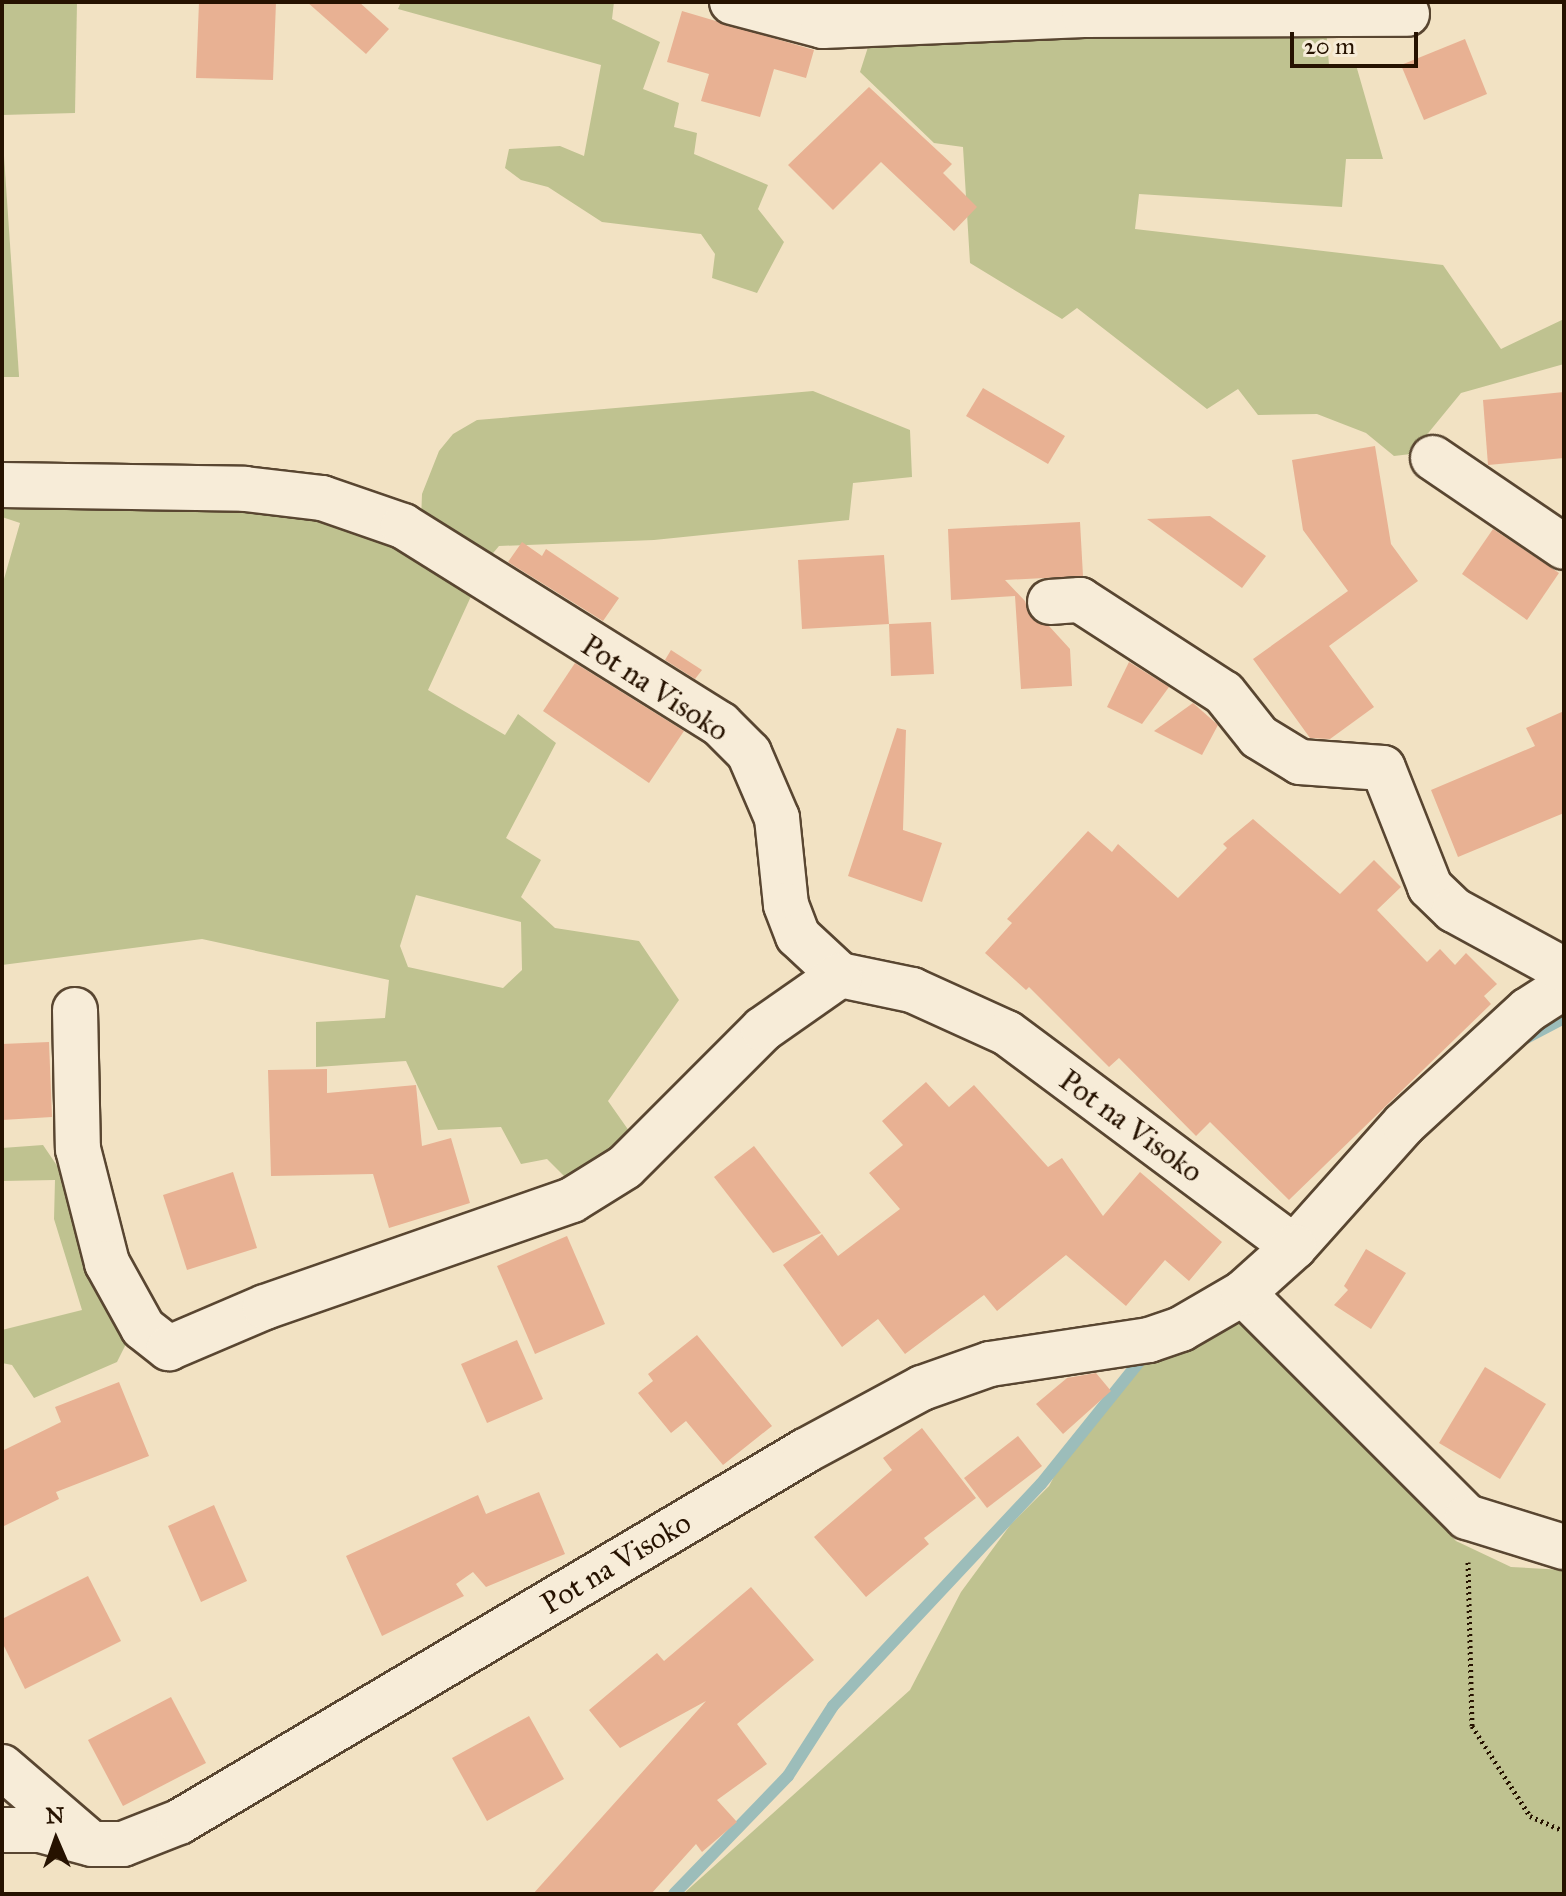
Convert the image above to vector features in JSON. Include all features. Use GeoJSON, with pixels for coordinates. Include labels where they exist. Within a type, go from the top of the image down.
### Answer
{"type":"FeatureCollection","features":[{"type":"Feature","properties":{"kind":"street"},"geometry":{"type":"LineString","coordinates":[[732,2],[823,26],[1084,15],[1407,14]]}},
{"type":"Feature","properties":{"kind":"street"},"geometry":{"type":"LineString","coordinates":[[1433,458],[1564,547]]}},
{"type":"Feature","properties":{"kind":"street","name":"Pot na Visoko"},"geometry":{"type":"LineString","coordinates":[[2,485],[245,489],[322,498],[403,526],[720,724],[749,753],[777,818],[786,905],[798,936],[840,975],[912,990],[1007,1033],[1294,1247]]}},
{"type":"Feature","properties":{"kind":"street"},"geometry":{"type":"LineString","coordinates":[[1050,602],[1080,600],[1224,693],[1259,737],[1300,762],[1383,768],[1430,887],[1454,910],[1564,970]]}},
{"type":"Feature","properties":{"kind":"street"},"geometry":{"type":"LineString","coordinates":[[75,1010],[78,1149],[107,1263],[143,1328],[169,1348],[265,1307],[572,1200],[625,1167],[763,1029],[840,975]]}},
{"type":"Feature","properties":{"kind":"street","name":"Pot na Visoko"},"geometry":{"type":"LineString","coordinates":[[2,1830],[40,1830],[92,1844],[123,1844],[179,1822],[779,1467],[922,1388],[990,1364],[1149,1340],[1181,1329],[1243,1293],[1294,1247],[1404,1124],[1528,1010],[1564,987]]}},
{"type":"Feature","properties":{"kind":"street"},"geometry":{"type":"LineString","coordinates":[[1243,1293],[1467,1517],[1564,1547]]}},
{"type":"Feature","properties":{"kind":"street"},"geometry":{"type":"LineString","coordinates":[[2,1767],[92,1844]]}},
{"type":"Feature","properties":{"kind":"path"},"geometry":{"type":"LineString","coordinates":[[1467,1517],[1472,1726],[1530,1816],[1564,1831]]}},
{"type":"Feature","properties":{"kind":"green space"},"geometry":{"type":"Polygon","coordinates":[[[2,2],[77,2],[75,113],[2,115],[2,2]]]}},
{"type":"Feature","properties":{"kind":"green space"},"geometry":{"type":"Polygon","coordinates":[[[401,2],[614,2],[612,19],[660,42],[643,89],[679,103],[674,127],[697,133],[694,154],[768,185],[758,209],[784,242],[757,293],[712,278],[715,254],[701,234],[602,222],[548,187],[521,180],[505,168],[509,149],[560,146],[584,156],[601,65],[398,9],[401,2]]]}},
{"type":"Feature","properties":{"kind":"green space"},"geometry":{"type":"Polygon","coordinates":[[[890,27],[1326,28],[1329,65],[1356,65],[1383,159],[1346,159],[1342,207],[1139,194],[1135,229],[1443,265],[1501,349],[1564,319],[1564,364],[1461,393],[1411,454],[1394,456],[1366,433],[1317,414],[1258,415],[1238,389],[1207,409],[1077,308],[1062,319],[970,263],[963,147],[934,143],[860,72],[868,47],[890,27]]]}},
{"type":"Feature","properties":{"kind":"green space"},"geometry":{"type":"Polygon","coordinates":[[[2,127],[19,376],[19,377],[2,377],[2,127]]]}},
{"type":"Feature","properties":{"kind":"green space"},"geometry":{"type":"Polygon","coordinates":[[[813,391],[910,430],[912,477],[853,483],[849,520],[654,540],[499,546],[483,565],[421,521],[422,494],[439,451],[453,434],[477,420],[813,391]]]}},
{"type":"Feature","properties":{"kind":"green space"},"geometry":{"type":"Polygon","coordinates":[[[2,500],[341,515],[473,592],[428,690],[505,735],[518,714],[556,743],[506,838],[541,860],[521,897],[555,928],[639,941],[679,1000],[608,1101],[634,1138],[568,1180],[547,1159],[521,1164],[501,1127],[438,1130],[406,1061],[316,1067],[316,1022],[385,1018],[389,980],[202,939],[2,965],[2,586],[20,523],[2,517],[2,500]],[[416,895],[400,946],[408,967],[503,988],[522,970],[521,922],[416,895]]]}},
{"type":"Feature","properties":{"kind":"green space"},"geometry":{"type":"Polygon","coordinates":[[[43,1145],[77,1195],[87,1276],[122,1326],[126,1344],[117,1362],[34,1398],[12,1365],[2,1363],[2,1330],[82,1310],[54,1219],[55,1180],[2,1181],[2,1148],[43,1145]]]}},
{"type":"Feature","properties":{"kind":"green space"},"geometry":{"type":"Polygon","coordinates":[[[1249,1316],[1456,1541],[1511,1567],[1564,1570],[1564,1894],[683,1894],[910,1690],[961,1592],[1011,1524],[1049,1486],[1072,1443],[1148,1359],[1249,1316]]]}},
{"type":"Feature","properties":{"kind":"building"},"geometry":{"type":"Polygon","coordinates":[[[199,2],[276,2],[273,80],[196,78],[199,2]]]}},
{"type":"Feature","properties":{"kind":"building"},"geometry":{"type":"Polygon","coordinates":[[[307,2],[359,2],[389,29],[366,54],[307,2]]]}},
{"type":"Feature","properties":{"kind":"building"},"geometry":{"type":"Polygon","coordinates":[[[682,11],[814,50],[806,78],[774,69],[760,117],[701,101],[709,74],[667,62],[682,11]]]}},
{"type":"Feature","properties":{"kind":"building"},"geometry":{"type":"Polygon","coordinates":[[[1465,39],[1487,94],[1424,120],[1401,65],[1465,39]]]}},
{"type":"Feature","properties":{"kind":"building"},"geometry":{"type":"Polygon","coordinates":[[[869,87],[952,164],[943,173],[977,207],[954,231],[881,162],[833,210],[788,165],[869,87]]]}},
{"type":"Feature","properties":{"kind":"building"},"geometry":{"type":"Polygon","coordinates":[[[983,388],[1065,436],[1048,464],[966,416],[983,388]]]}},
{"type":"Feature","properties":{"kind":"building"},"geometry":{"type":"Polygon","coordinates":[[[1564,392],[1564,458],[1488,465],[1483,400],[1564,392]]]}},
{"type":"Feature","properties":{"kind":"building"},"geometry":{"type":"Polygon","coordinates":[[[1375,446],[1391,544],[1418,581],[1329,646],[1374,707],[1330,739],[1310,738],[1253,659],[1348,591],[1303,530],[1292,460],[1375,446]]]}},
{"type":"Feature","properties":{"kind":"building"},"geometry":{"type":"Polygon","coordinates":[[[1210,516],[1266,556],[1242,588],[1147,519],[1210,516]]]}},
{"type":"Feature","properties":{"kind":"building"},"geometry":{"type":"Polygon","coordinates":[[[1080,522],[1083,576],[1005,580],[1025,601],[1030,616],[1049,626],[1070,649],[1072,686],[1021,689],[1015,596],[951,600],[948,529],[1080,522]]]}},
{"type":"Feature","properties":{"kind":"building"},"geometry":{"type":"Polygon","coordinates":[[[1493,529],[1559,573],[1527,620],[1462,574],[1493,529]]]}},
{"type":"Feature","properties":{"kind":"building"},"geometry":{"type":"Polygon","coordinates":[[[522,542],[542,556],[546,549],[619,598],[603,621],[508,562],[522,542]]]}},
{"type":"Feature","properties":{"kind":"building"},"geometry":{"type":"Polygon","coordinates":[[[884,555],[889,624],[802,629],[798,560],[884,555]]]}},
{"type":"Feature","properties":{"kind":"building"},"geometry":{"type":"Polygon","coordinates":[[[931,622],[934,674],[891,676],[889,624],[931,622]]]}},
{"type":"Feature","properties":{"kind":"building"},"geometry":{"type":"Polygon","coordinates":[[[671,650],[702,670],[695,679],[665,660],[671,650]]]}},
{"type":"Feature","properties":{"kind":"building"},"geometry":{"type":"Polygon","coordinates":[[[1129,662],[1169,687],[1142,724],[1107,707],[1129,662]]]}},
{"type":"Feature","properties":{"kind":"building"},"geometry":{"type":"Polygon","coordinates":[[[575,663],[684,731],[649,783],[543,711],[575,663]]]}},
{"type":"Feature","properties":{"kind":"building"},"geometry":{"type":"Polygon","coordinates":[[[1193,703],[1218,725],[1202,755],[1154,731],[1193,703]]]}},
{"type":"Feature","properties":{"kind":"building"},"geometry":{"type":"Polygon","coordinates":[[[1564,711],[1564,813],[1458,857],[1431,790],[1535,746],[1526,728],[1564,711]]]}},
{"type":"Feature","properties":{"kind":"building"},"geometry":{"type":"Polygon","coordinates":[[[897,728],[906,730],[903,830],[942,843],[922,902],[848,876],[897,728]]]}},
{"type":"Feature","properties":{"kind":"building"},"geometry":{"type":"Polygon","coordinates":[[[1253,819],[1340,894],[1374,860],[1401,887],[1377,910],[1427,962],[1440,949],[1455,965],[1466,953],[1497,984],[1484,996],[1491,1004],[1289,1200],[1210,1122],[1196,1136],[1119,1058],[1109,1067],[1029,987],[1026,990],[985,953],[1012,923],[1007,919],[1088,831],[1112,852],[1118,844],[1178,898],[1227,848],[1223,844],[1253,819]]]}},
{"type":"Feature","properties":{"kind":"building"},"geometry":{"type":"Polygon","coordinates":[[[49,1042],[52,1117],[2,1120],[2,1044],[49,1042]]]}},
{"type":"Feature","properties":{"kind":"building"},"geometry":{"type":"Polygon","coordinates":[[[327,1069],[327,1093],[416,1085],[422,1146],[451,1138],[470,1203],[389,1228],[373,1174],[271,1176],[268,1070],[327,1069]]]}},
{"type":"Feature","properties":{"kind":"building"},"geometry":{"type":"Polygon","coordinates":[[[926,1082],[949,1107],[974,1085],[1048,1167],[1062,1158],[1103,1216],[1140,1172],[1222,1242],[1189,1281],[1165,1260],[1126,1306],[1066,1255],[997,1311],[984,1295],[905,1354],[878,1319],[842,1347],[783,1265],[822,1234],[838,1256],[900,1209],[869,1173],[903,1145],[882,1121],[926,1082]]]}},
{"type":"Feature","properties":{"kind":"building"},"geometry":{"type":"Polygon","coordinates":[[[754,1146],[821,1233],[773,1253],[714,1177],[754,1146]]]}},
{"type":"Feature","properties":{"kind":"building"},"geometry":{"type":"Polygon","coordinates":[[[233,1172],[257,1248],[187,1270],[163,1195],[233,1172]]]}},
{"type":"Feature","properties":{"kind":"building"},"geometry":{"type":"Polygon","coordinates":[[[567,1236],[605,1324],[535,1354],[497,1266],[567,1236]]]}},
{"type":"Feature","properties":{"kind":"building"},"geometry":{"type":"Polygon","coordinates":[[[1366,1249],[1406,1273],[1371,1329],[1334,1305],[1348,1290],[1344,1286],[1366,1249]]]}},
{"type":"Feature","properties":{"kind":"building"},"geometry":{"type":"Polygon","coordinates":[[[697,1335],[772,1426],[723,1465],[686,1421],[671,1433],[638,1393],[653,1381],[648,1374],[697,1335]]]}},
{"type":"Feature","properties":{"kind":"building"},"geometry":{"type":"Polygon","coordinates":[[[517,1340],[543,1399],[487,1423],[461,1364],[517,1340]]]}},
{"type":"Feature","properties":{"kind":"building"},"geometry":{"type":"Polygon","coordinates":[[[1485,1367],[1546,1404],[1500,1479],[1439,1443],[1485,1367]]]}},
{"type":"Feature","properties":{"kind":"building"},"geometry":{"type":"Polygon","coordinates":[[[1096,1373],[1111,1391],[1063,1434],[1036,1404],[1067,1378],[1096,1373]]]}},
{"type":"Feature","properties":{"kind":"building"},"geometry":{"type":"Polygon","coordinates":[[[119,1382],[149,1456],[56,1492],[59,1499],[2,1527],[2,1451],[61,1422],[55,1407],[119,1382]]]}},
{"type":"Feature","properties":{"kind":"building"},"geometry":{"type":"Polygon","coordinates":[[[922,1428],[976,1498],[924,1538],[929,1544],[866,1597],[814,1537],[892,1470],[883,1458],[922,1428]]]}},
{"type":"Feature","properties":{"kind":"building"},"geometry":{"type":"Polygon","coordinates":[[[1018,1436],[1042,1466],[987,1508],[964,1478],[1018,1436]]]}},
{"type":"Feature","properties":{"kind":"building"},"geometry":{"type":"Polygon","coordinates":[[[539,1492],[565,1554],[486,1587],[473,1572],[456,1584],[464,1596],[382,1636],[346,1556],[478,1495],[486,1514],[539,1492]]]}},
{"type":"Feature","properties":{"kind":"building"},"geometry":{"type":"Polygon","coordinates":[[[214,1505],[247,1581],[201,1602],[168,1526],[214,1505]]]}},
{"type":"Feature","properties":{"kind":"building"},"geometry":{"type":"Polygon","coordinates":[[[88,1576],[121,1641],[25,1689],[2,1642],[2,1619],[88,1576]]]}},
{"type":"Feature","properties":{"kind":"building"},"geometry":{"type":"Polygon","coordinates":[[[751,1587],[814,1660],[737,1724],[767,1764],[717,1800],[737,1822],[702,1852],[696,1844],[651,1894],[533,1894],[706,1701],[620,1748],[589,1710],[657,1653],[664,1661],[751,1587]]]}},
{"type":"Feature","properties":{"kind":"building"},"geometry":{"type":"Polygon","coordinates":[[[171,1697],[206,1763],[123,1806],[88,1740],[171,1697]]]}},
{"type":"Feature","properties":{"kind":"building"},"geometry":{"type":"Polygon","coordinates":[[[529,1716],[564,1779],[487,1821],[452,1758],[529,1716]]]}},
{"type":"Feature","properties":{"kind":"waterway"},"geometry":{"type":"LineString","coordinates":[[1526,1038],[1564,1018]]}},
{"type":"Feature","properties":{"kind":"waterway"},"geometry":{"type":"LineString","coordinates":[[674,1894],[788,1776],[833,1706],[1041,1484],[1147,1352]]}}]}
